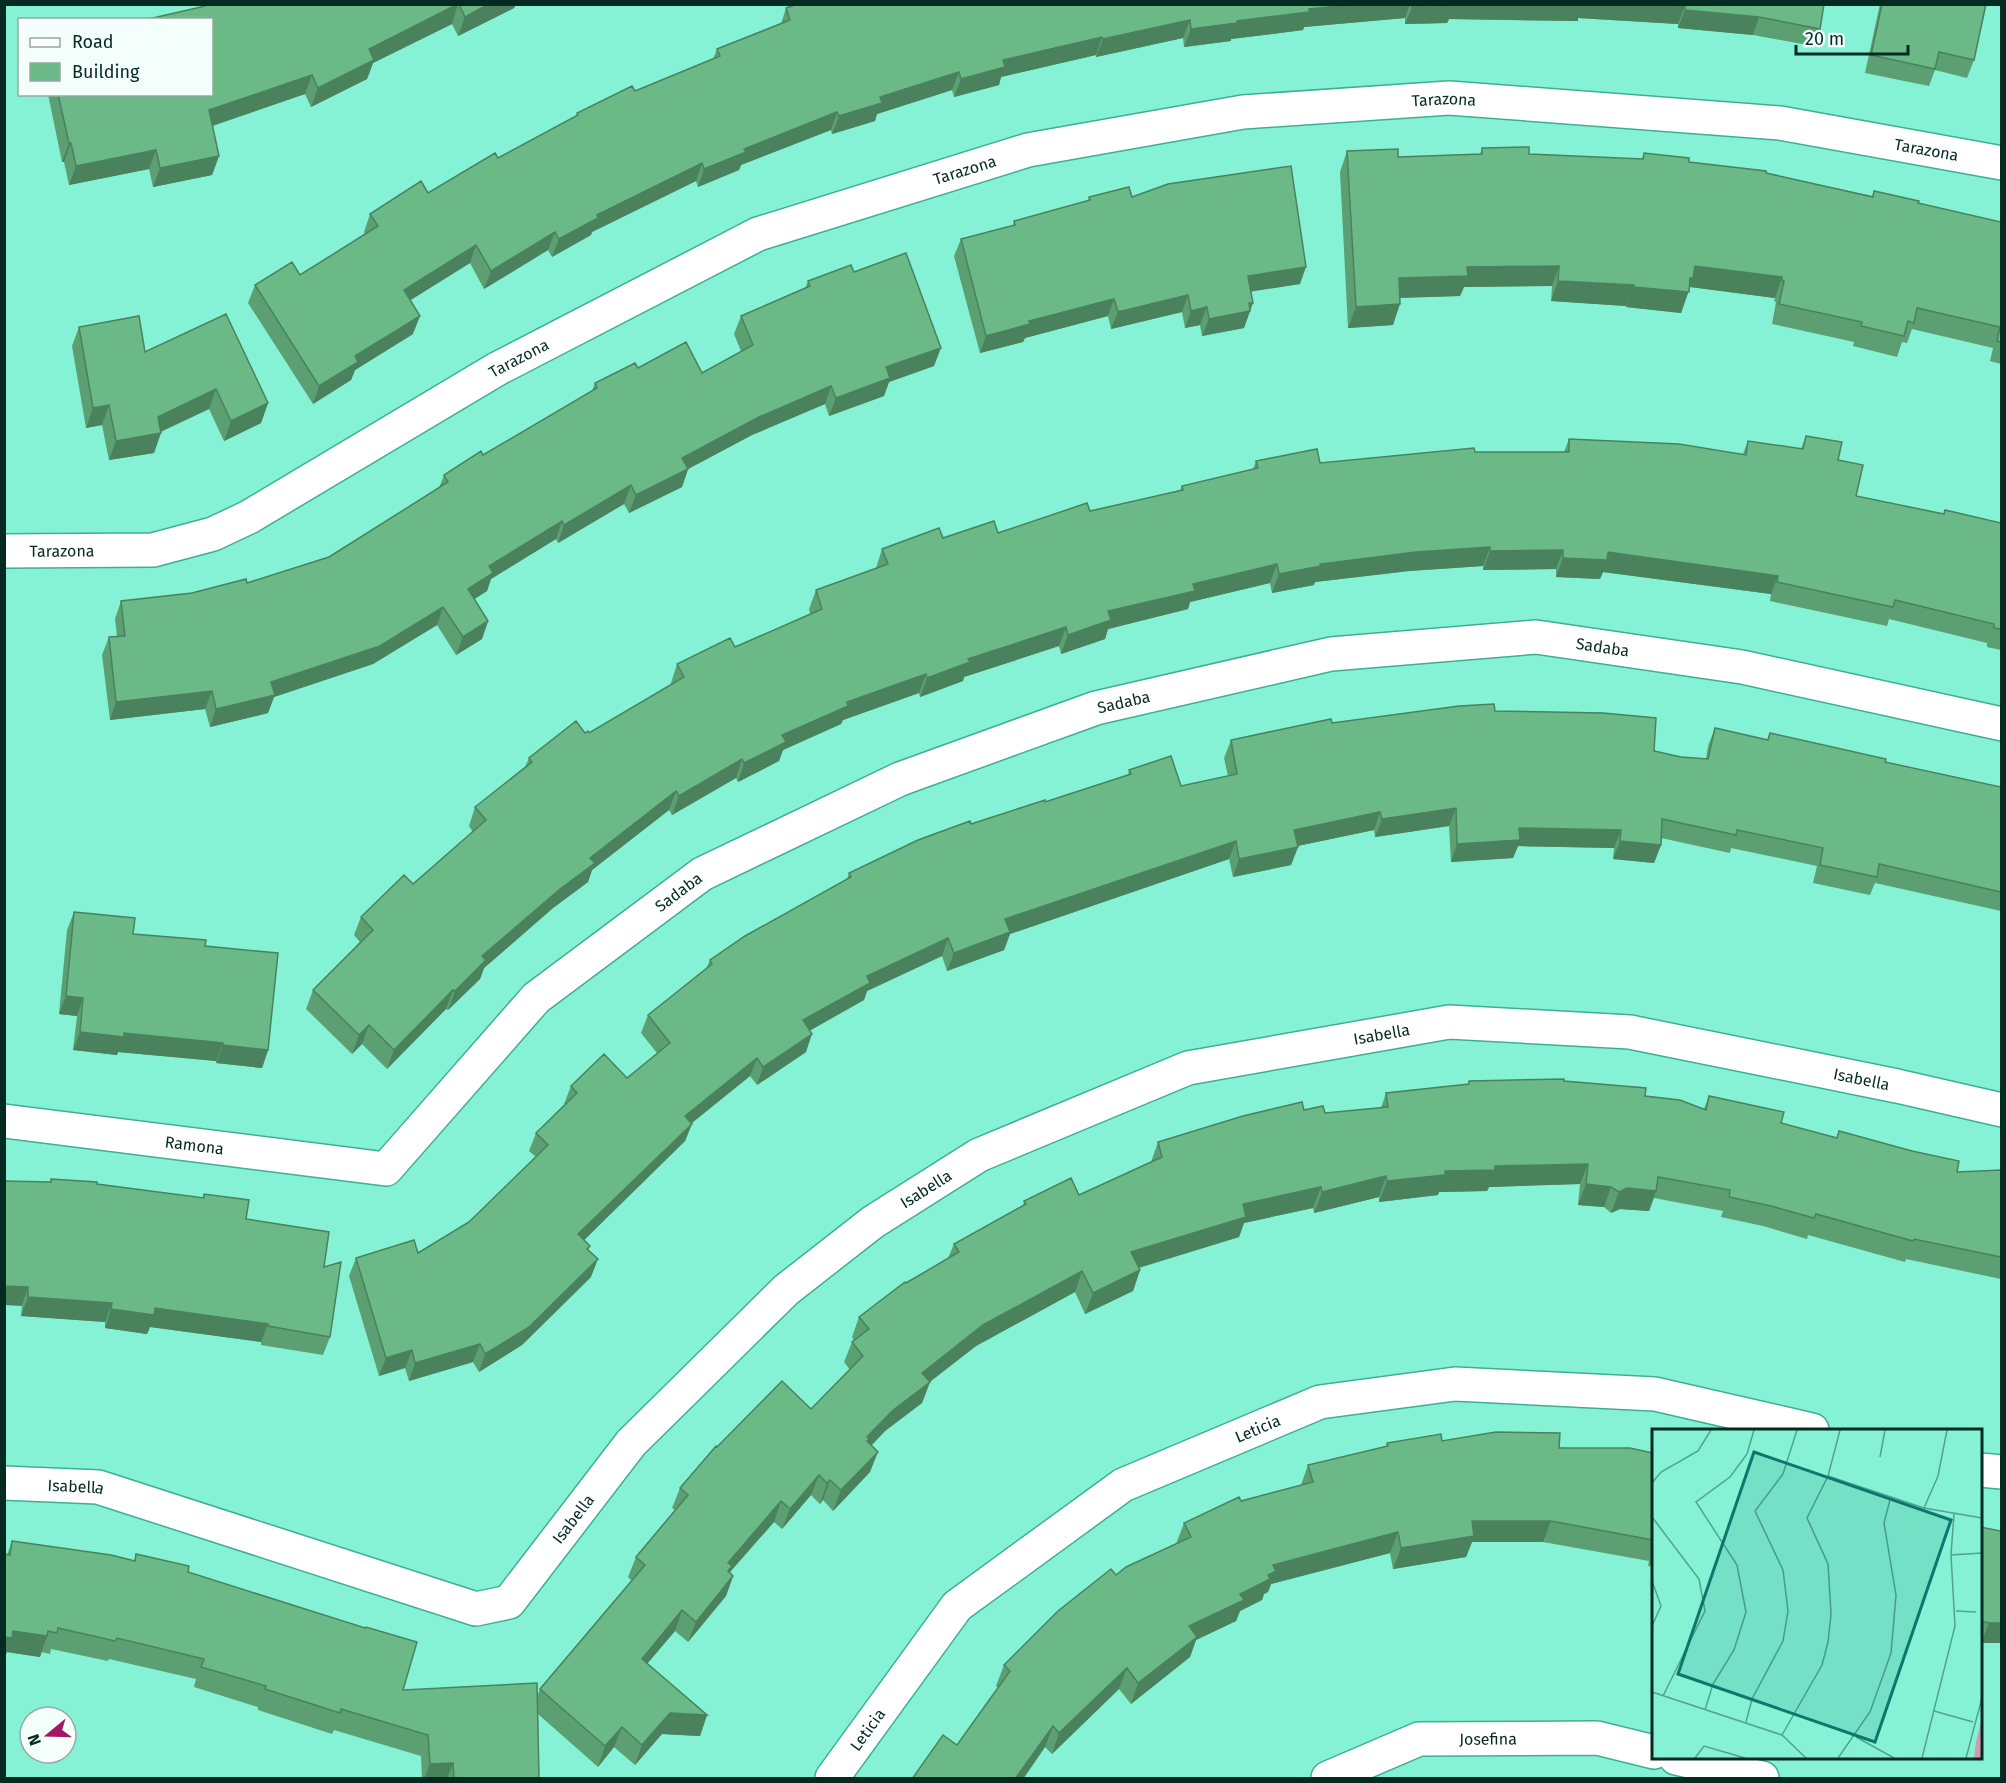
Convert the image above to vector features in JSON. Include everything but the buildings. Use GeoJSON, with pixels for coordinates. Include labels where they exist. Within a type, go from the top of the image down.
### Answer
{"type":"FeatureCollection","features":[{"type":"Feature","properties":{"kind":"street","name":"Tarazona"},"geometry":{"type":"LineString","coordinates":[[4,550],[153,549],[213,534],[249,517],[497,369],[758,234],[1028,150],[1243,112],[1449,98],[1780,123],[2001,163]]}},
{"type":"Feature","properties":{"kind":"street","name":"Sadaba"},"geometry":{"type":"LineString","coordinates":[[386,1168],[536,998],[702,874],[900,779],[1096,708],[1331,654],[1536,637],[1742,667],[2001,724]]}},
{"type":"Feature","properties":{"kind":"street","name":"Isabella"},"geometry":{"type":"LineString","coordinates":[[4,1483],[98,1487],[476,1609],[509,1602],[631,1443],[786,1290],[873,1222],[979,1155],[1188,1068],[1449,1022],[1630,1032],[1897,1086],[2001,1110]]}},
{"type":"Feature","properties":{"kind":"street","name":"Ramona"},"geometry":{"type":"LineString","coordinates":[[4,1121],[386,1168]]}},
{"type":"Feature","properties":{"kind":"street","name":"Leticia"},"geometry":{"type":"LineString","coordinates":[[832,1779],[957,1606],[1123,1485],[1320,1402],[1455,1384],[1655,1394],[1804,1429]]}},
{"type":"Feature","properties":{"kind":"street"},"geometry":{"type":"LineString","coordinates":[[1982,1470],[2001,1472]]}},
{"type":"Feature","properties":{"kind":"street","name":"Josefina"},"geometry":{"type":"LineString","coordinates":[[1328,1779],[1419,1739],[1597,1738],[1652,1752]]}},
{"type":"Feature","properties":{"kind":"street"},"geometry":{"type":"LineString","coordinates":[[1680,1759],[1762,1779]]}}]}
